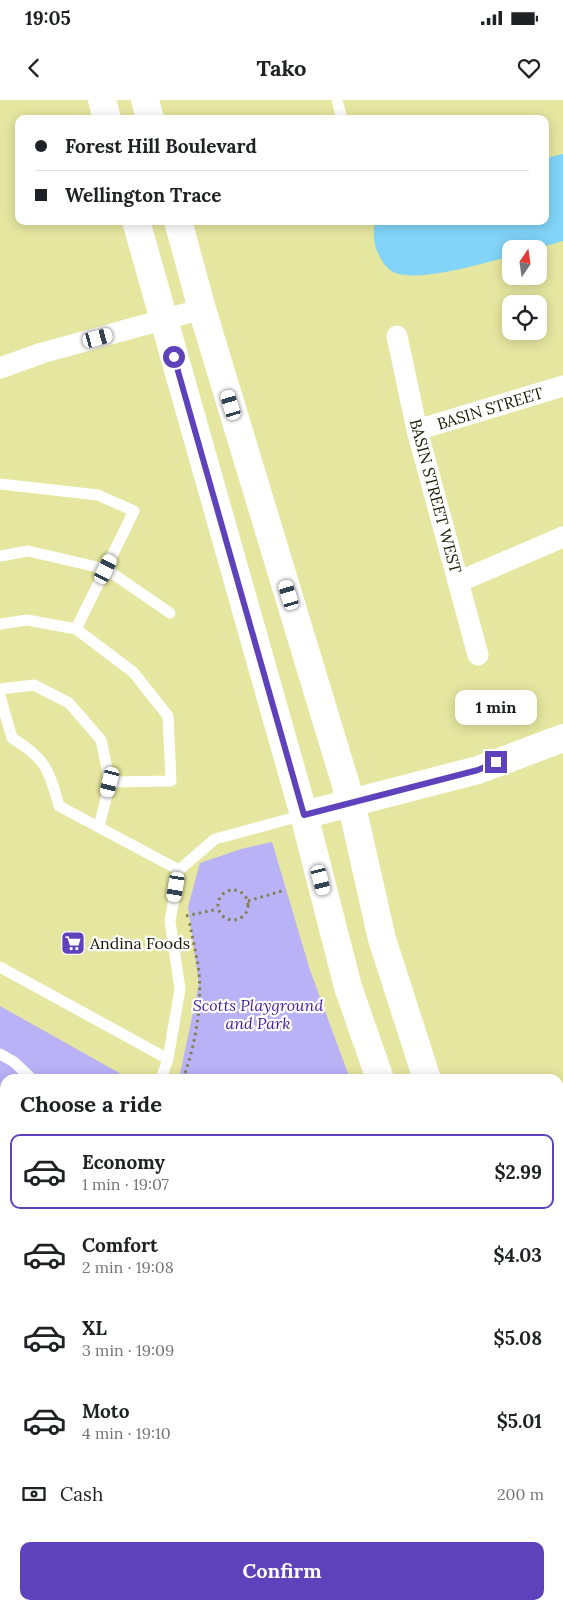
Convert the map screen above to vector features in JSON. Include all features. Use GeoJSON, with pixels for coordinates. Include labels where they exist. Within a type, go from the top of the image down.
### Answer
{"type":"FeatureCollection","features":[{"type":"Feature","properties":{"kind":"main road"},"geometry":{"type":"LineString","coordinates":[[102,100],[106,115]]}},
{"type":"Feature","properties":{"kind":"main road"},"geometry":{"type":"LineString","coordinates":[[145,100],[149,115]]}},
{"type":"Feature","properties":{"kind":"main road"},"geometry":{"type":"LineString","coordinates":[[137,225],[304,815],[348,987],[378,1074]]}},
{"type":"Feature","properties":{"kind":"main road"},"geometry":{"type":"LineString","coordinates":[[179,225],[202,309],[351,802],[382,939],[426,1074]]}},
{"type":"Feature","properties":{"kind":"main road"},"geometry":{"type":"LineString","coordinates":[[304,815],[478,770],[563,738]]}},
{"type":"Feature","properties":{"kind":"street"},"geometry":{"type":"LineString","coordinates":[[0,368],[42,353],[202,309]]}},
{"type":"Feature","properties":{"kind":"street","name":"BASIN STREET WEST"},"geometry":{"type":"LineString","coordinates":[[398,336],[417,430],[478,655]]}},
{"type":"Feature","properties":{"kind":"street","name":"BASIN STREET"},"geometry":{"type":"LineString","coordinates":[[417,430],[563,386]]}},
{"type":"Feature","properties":{"kind":"street"},"geometry":{"type":"LineString","coordinates":[[458,582],[563,537]]}},
{"type":"Feature","properties":{"kind":"lane"},"geometry":{"type":"LineString","coordinates":[[337,100],[341,115]]}},
{"type":"Feature","properties":{"kind":"lane"},"geometry":{"type":"LineString","coordinates":[[0,484],[98,495],[134,511],[76,629]]}},
{"type":"Feature","properties":{"kind":"lane"},"geometry":{"type":"LineString","coordinates":[[0,556],[28,551],[106,569],[170,613]]}},
{"type":"Feature","properties":{"kind":"lane"},"geometry":{"type":"LineString","coordinates":[[0,624],[27,620],[76,629],[133,672],[168,716],[171,781],[110,782]]}},
{"type":"Feature","properties":{"kind":"lane"},"geometry":{"type":"LineString","coordinates":[[0,689],[34,684],[69,703],[100,740],[110,782],[99,827]]}},
{"type":"Feature","properties":{"kind":"lane"},"geometry":{"type":"LineString","coordinates":[[0,696],[12,738],[31,750],[51,774],[59,806],[180,870]]}},
{"type":"Feature","properties":{"kind":"lane"},"geometry":{"type":"LineString","coordinates":[[162,1074],[168,1059],[180,989],[170,921],[180,870],[215,839],[304,815]]}},
{"type":"Feature","properties":{"kind":"lane"},"geometry":{"type":"LineString","coordinates":[[0,967],[168,1059]]}},
{"type":"Feature","properties":{"kind":"lane"},"geometry":{"type":"LineString","coordinates":[[0,1054],[14,1062],[27,1074]]}},
{"type":"Feature","properties":{"kind":"path"},"geometry":{"type":"LineString","coordinates":[[248,901],[285,890]]}},
{"type":"Feature","properties":{"kind":"path"},"geometry":{"type":"LineString","coordinates":[[227,891],[242,893],[248,901],[245,915],[237,920],[223,917],[218,909],[219,898],[227,891]]}},
{"type":"Feature","properties":{"kind":"path"},"geometry":{"type":"LineString","coordinates":[[183,917],[218,909]]}},
{"type":"Feature","properties":{"kind":"green space","name":"Scotts Playground and Park"},"geometry":{"type":"Polygon","coordinates":[[[272,842],[310,970],[348,1074],[180,1074],[199,984],[188,907],[200,863],[241,849],[272,842]]]}},
{"type":"Feature","properties":{"kind":"green space"},"geometry":{"type":"Polygon","coordinates":[[[0,1006],[121,1074],[0,1074],[0,1006]]]}},
{"type":"Feature","properties":{"kind":"water"},"geometry":{"type":"Polygon","coordinates":[[[563,154],[563,241],[548,245],[548,240],[502,240],[502,258],[449,271],[414,275],[400,274],[390,270],[385,265],[377,251],[374,234],[375,225],[549,225],[549,157],[563,154]]]}},
{"type":"Feature","properties":{"kind":"place","name":"Andina Foods"},"geometry":{"type":"Point","coordinates":[73,943]}},
{"type":"Feature","properties":{"kind":"route"},"geometry":{"type":"LineString","coordinates":[[174,357],[304,815],[478,770],[496,762]]}}]}
